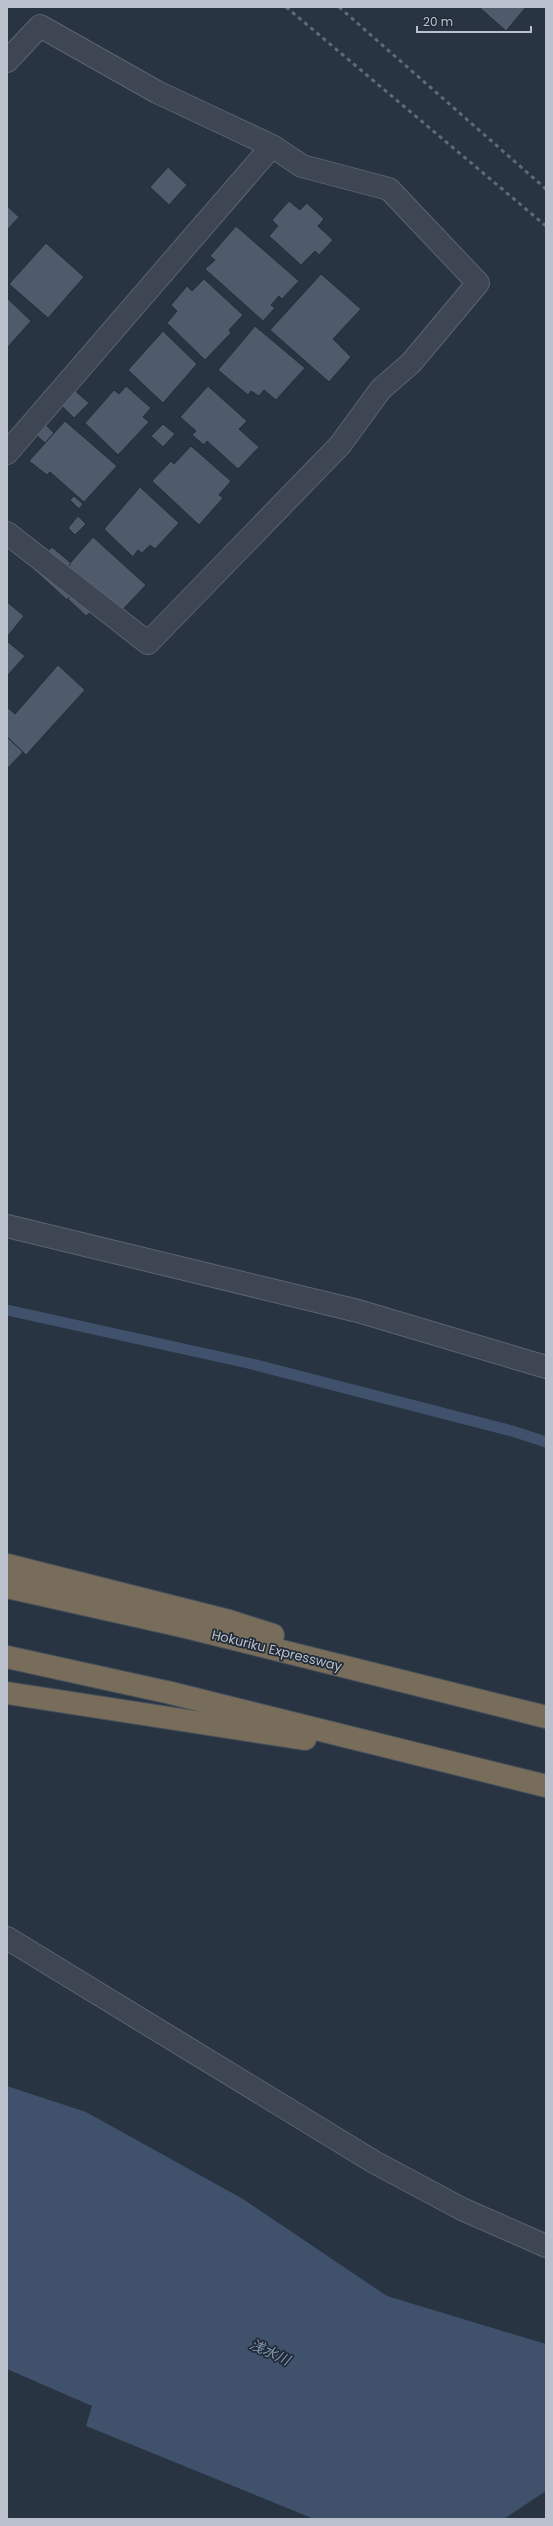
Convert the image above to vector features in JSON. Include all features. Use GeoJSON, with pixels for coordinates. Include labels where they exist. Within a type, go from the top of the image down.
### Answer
{"type":"FeatureCollection","features":[{"type":"Feature","properties":{"kind":"highway"},"geometry":{"type":"LineString","coordinates":[[7,1565],[229,1621],[471,1698]]}},
{"type":"Feature","properties":{"kind":"highway","name":"Hokuriku Expressway"},"geometry":{"type":"LineString","coordinates":[[7,1587],[186,1627],[546,1717]]}},
{"type":"Feature","properties":{"kind":"highway"},"geometry":{"type":"LineString","coordinates":[[7,1657],[171,1693],[451,1761],[546,1786]]}},
{"type":"Feature","properties":{"kind":"highway"},"geometry":{"type":"LineString","coordinates":[[7,1693],[451,1761]]}},
{"type":"Feature","properties":{"kind":"street"},"geometry":{"type":"LineString","coordinates":[[7,61],[40,26],[157,92],[272,146],[302,166],[389,189],[478,283],[411,363],[381,389],[340,445],[148,643],[7,533]]}},
{"type":"Feature","properties":{"kind":"street"},"geometry":{"type":"LineString","coordinates":[[7,453],[272,146]]}},
{"type":"Feature","properties":{"kind":"street"},"geometry":{"type":"LineString","coordinates":[[7,1226],[358,1311],[546,1366]]}},
{"type":"Feature","properties":{"kind":"street"},"geometry":{"type":"LineString","coordinates":[[7,1938],[374,2162],[462,2209],[546,2246]]}},
{"type":"Feature","properties":{"kind":"water","name":"浅水川"},"geometry":{"type":"Polygon","coordinates":[[[7,2086],[86,2112],[243,2199],[387,2296],[546,2344],[546,2491],[504,2519],[314,2519],[86,2426],[92,2406],[7,2369],[7,2086]]]}},
{"type":"Feature","properties":{"kind":"building"},"geometry":{"type":"Polygon","coordinates":[[[479,7],[526,7],[506,31],[479,7]]]}},
{"type":"Feature","properties":{"kind":"building"},"geometry":{"type":"Polygon","coordinates":[[[168,167],[187,185],[169,205],[150,187],[168,167]]]}},
{"type":"Feature","properties":{"kind":"building"},"geometry":{"type":"Polygon","coordinates":[[[289,201],[300,210],[307,203],[324,219],[318,226],[333,240],[319,255],[315,251],[301,265],[269,236],[278,226],[272,220],[289,201]]]}},
{"type":"Feature","properties":{"kind":"building"},"geometry":{"type":"Polygon","coordinates":[[[7,206],[19,217],[7,230],[7,206]]]}},
{"type":"Feature","properties":{"kind":"building"},"geometry":{"type":"Polygon","coordinates":[[[236,226],[299,281],[282,299],[279,296],[271,305],[275,308],[263,321],[205,269],[215,260],[210,256],[236,226]]]}},
{"type":"Feature","properties":{"kind":"building"},"geometry":{"type":"Polygon","coordinates":[[[46,243],[84,277],[48,318],[9,284],[46,243]]]}},
{"type":"Feature","properties":{"kind":"building"},"geometry":{"type":"Polygon","coordinates":[[[321,274],[361,309],[333,339],[351,357],[329,382],[270,330],[321,274]]]}},
{"type":"Feature","properties":{"kind":"building"},"geometry":{"type":"Polygon","coordinates":[[[204,279],[243,315],[229,330],[231,333],[205,360],[167,323],[177,311],[171,305],[187,286],[192,291],[204,279]]]}},
{"type":"Feature","properties":{"kind":"building"},"geometry":{"type":"Polygon","coordinates":[[[7,298],[31,321],[7,348],[7,298]]]}},
{"type":"Feature","properties":{"kind":"building"},"geometry":{"type":"Polygon","coordinates":[[[255,326],[305,368],[276,400],[264,390],[259,396],[251,391],[248,395],[218,370],[255,326]]]}},
{"type":"Feature","properties":{"kind":"building"},"geometry":{"type":"Polygon","coordinates":[[[163,331],[197,364],[163,403],[128,370],[163,331]]]}},
{"type":"Feature","properties":{"kind":"building"},"geometry":{"type":"Polygon","coordinates":[[[64,381],[89,403],[74,418],[50,395],[64,381]]]}},
{"type":"Feature","properties":{"kind":"building"},"geometry":{"type":"Polygon","coordinates":[[[126,386],[151,408],[143,417],[149,422],[118,455],[85,423],[114,390],[119,394],[126,386]]]}},
{"type":"Feature","properties":{"kind":"building"},"geometry":{"type":"Polygon","coordinates":[[[208,386],[247,421],[239,429],[259,447],[238,469],[207,441],[204,445],[192,435],[196,431],[180,417],[208,386]]]}},
{"type":"Feature","properties":{"kind":"building"},"geometry":{"type":"Polygon","coordinates":[[[34,413],[54,433],[45,443],[24,424],[34,413]]]}},
{"type":"Feature","properties":{"kind":"building"},"geometry":{"type":"Polygon","coordinates":[[[65,421],[117,466],[84,502],[50,472],[47,475],[29,461],[65,421]]]}},
{"type":"Feature","properties":{"kind":"building"},"geometry":{"type":"Polygon","coordinates":[[[163,424],[175,434],[163,447],[151,436],[163,424]]]}},
{"type":"Feature","properties":{"kind":"building"},"geometry":{"type":"Polygon","coordinates":[[[191,446],[231,481],[219,495],[223,498],[199,525],[152,481],[171,461],[174,464],[191,446]]]}},
{"type":"Feature","properties":{"kind":"building"},"geometry":{"type":"Polygon","coordinates":[[[140,487],[179,523],[155,549],[150,545],[142,553],[138,550],[133,557],[104,529],[140,487]]]}},
{"type":"Feature","properties":{"kind":"building"},"geometry":{"type":"Polygon","coordinates":[[[74,496],[83,504],[79,509],[70,500],[74,496]]]}},
{"type":"Feature","properties":{"kind":"building"},"geometry":{"type":"Polygon","coordinates":[[[78,516],[86,524],[75,535],[68,528],[78,516]]]}},
{"type":"Feature","properties":{"kind":"building"},"geometry":{"type":"Polygon","coordinates":[[[93,537],[146,585],[111,622],[94,609],[86,616],[68,599],[73,593],[57,578],[93,537]]]}},
{"type":"Feature","properties":{"kind":"building"},"geometry":{"type":"Polygon","coordinates":[[[52,547],[71,563],[57,578],[73,593],[67,600],[32,568],[52,547]]]}},
{"type":"Feature","properties":{"kind":"building"},"geometry":{"type":"Polygon","coordinates":[[[7,602],[24,616],[7,637],[7,602]]]}},
{"type":"Feature","properties":{"kind":"building"},"geometry":{"type":"Polygon","coordinates":[[[7,641],[25,656],[7,676],[7,641]]]}},
{"type":"Feature","properties":{"kind":"building"},"geometry":{"type":"Polygon","coordinates":[[[58,665],[85,690],[26,755],[7,737],[7,707],[15,714],[58,665]]]}},
{"type":"Feature","properties":{"kind":"building"},"geometry":{"type":"Polygon","coordinates":[[[7,737],[23,752],[7,769],[7,737]]]}},
{"type":"Feature","properties":{"kind":"waterway"},"geometry":{"type":"LineString","coordinates":[[7,1310],[252,1364],[512,1431],[546,1442]]}},
{"type":"Feature","properties":{"kind":"railway"},"geometry":{"type":"LineString","coordinates":[[286,7],[546,226]]}},
{"type":"Feature","properties":{"kind":"railway"},"geometry":{"type":"LineString","coordinates":[[339,7],[546,189]]}}]}
